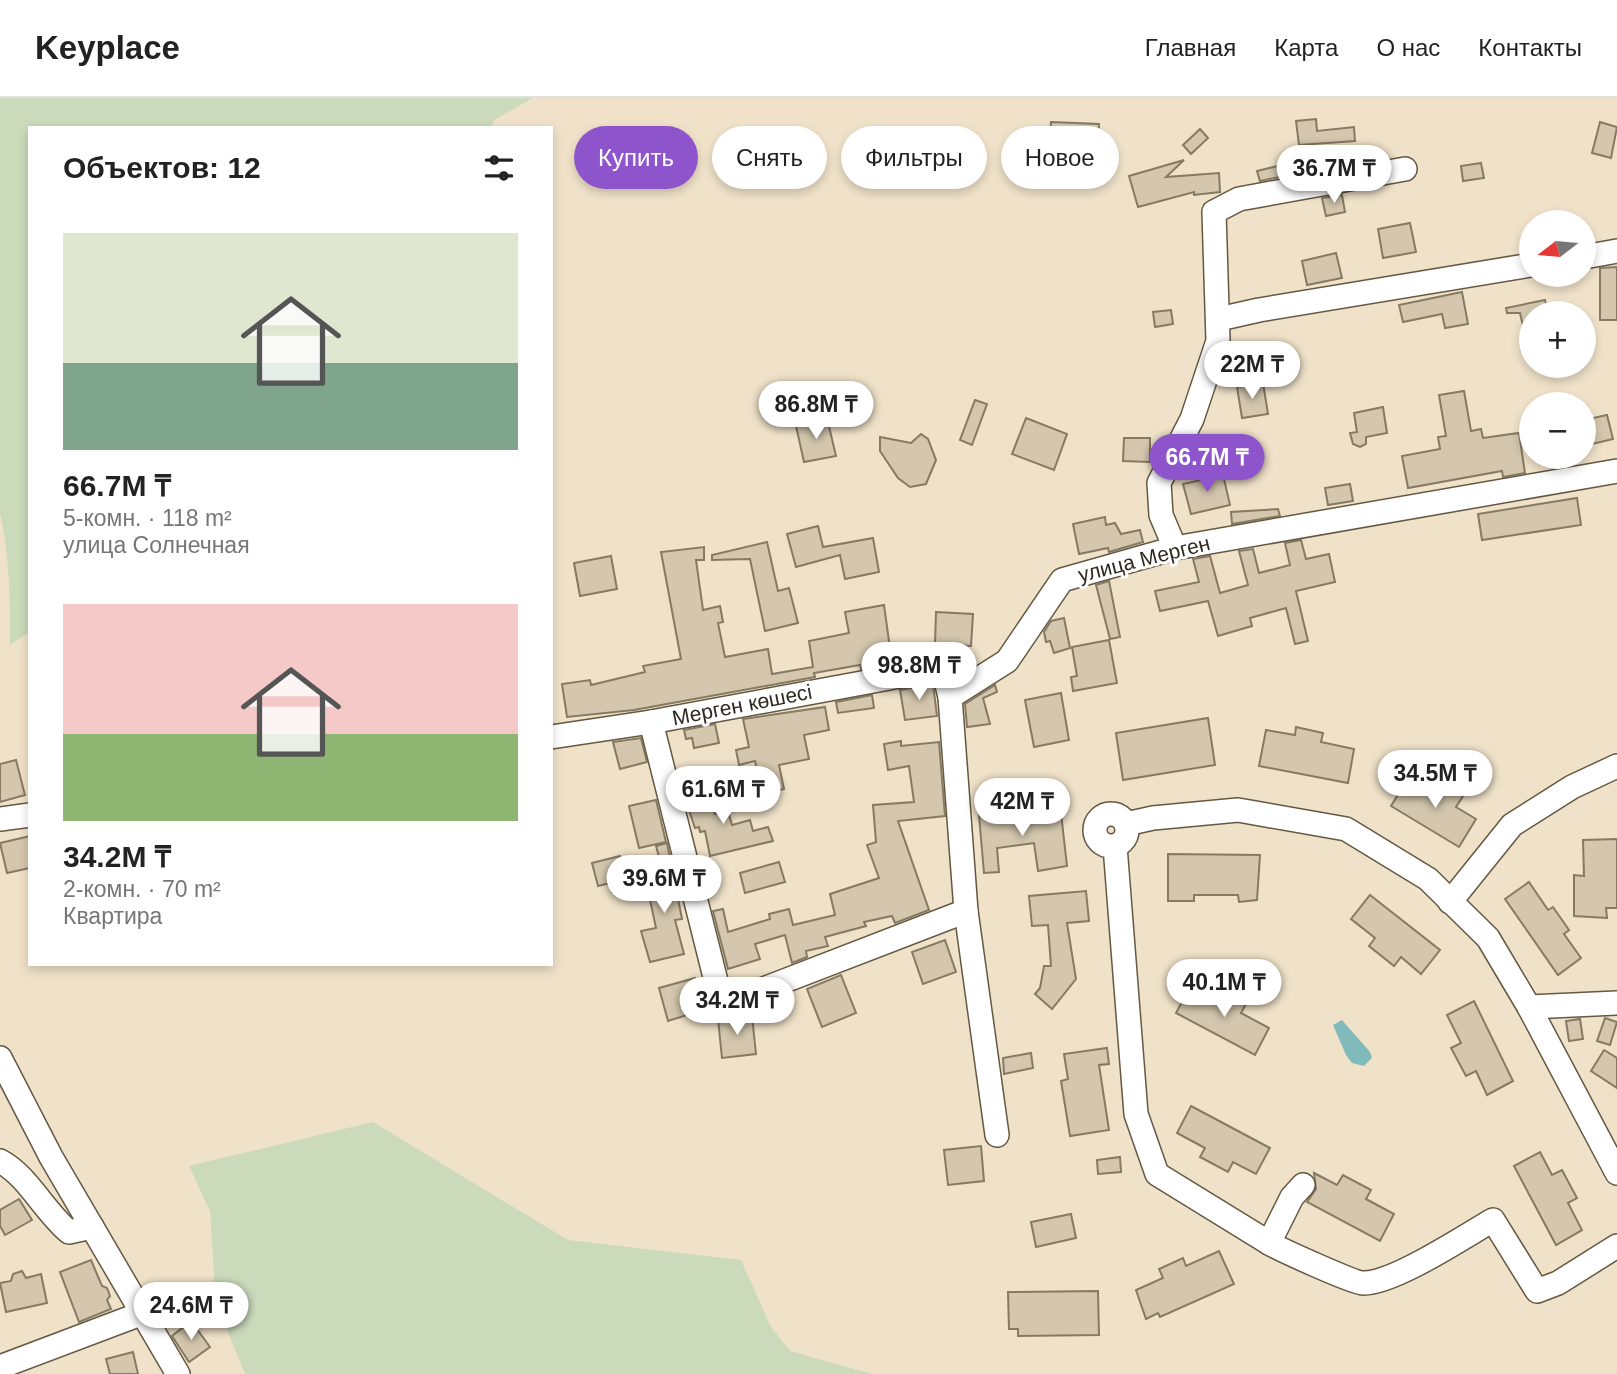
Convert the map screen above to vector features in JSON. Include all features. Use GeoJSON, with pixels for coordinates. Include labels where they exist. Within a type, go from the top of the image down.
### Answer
{"type":"FeatureCollection","features":[{"type":"Feature","properties":{"kind":"street"},"geometry":{"type":"LineString","coordinates":[[1175,548],[1161,515],[1159,483],[1192,419],[1218,341],[1214,212],[1239,200],[1405,169]]}},
{"type":"Feature","properties":{"kind":"street"},"geometry":{"type":"LineString","coordinates":[[1596,255],[1617,251]]}},
{"type":"Feature","properties":{"kind":"street"},"geometry":{"type":"LineString","coordinates":[[1219,319],[1519,267]]}},
{"type":"Feature","properties":{"kind":"street","name":"улица Мерген"},"geometry":{"type":"LineString","coordinates":[[950,697],[1007,661],[1062,580],[1175,548],[1617,471]]}},
{"type":"Feature","properties":{"kind":"street","name":"Мерген көшесі"},"geometry":{"type":"LineString","coordinates":[[553,737],[651,722],[943,668],[950,697]]}},
{"type":"Feature","properties":{"kind":"street"},"geometry":{"type":"LineString","coordinates":[[950,697],[966,911],[998,1135]]}},
{"type":"Feature","properties":{"kind":"street"},"geometry":{"type":"LineString","coordinates":[[651,722],[722,1005],[966,911]]}},
{"type":"Feature","properties":{"kind":"street"},"geometry":{"type":"LineString","coordinates":[[1450,902],[1512,825],[1572,787],[1617,766]]}},
{"type":"Feature","properties":{"kind":"street"},"geometry":{"type":"LineString","coordinates":[[1615,1164],[1488,938],[1428,878],[1346,829],[1238,810],[1153,818],[1126,824],[1127,833],[1123,841],[1115,846],[1136,1114],[1157,1174],[1269,1244],[1362,1283],[1384,1279],[1408,1268],[1493,1220],[1537,1291],[1558,1283],[1617,1246]]}},
{"type":"Feature","properties":{"kind":"street"},"geometry":{"type":"LineString","coordinates":[[0,819],[28,815]]}},
{"type":"Feature","properties":{"kind":"street"},"geometry":{"type":"LineString","coordinates":[[1529,1007],[1617,1003]]}},
{"type":"Feature","properties":{"kind":"street"},"geometry":{"type":"LineString","coordinates":[[0,1058],[51,1157],[178,1374]]}},
{"type":"Feature","properties":{"kind":"street"},"geometry":{"type":"LineString","coordinates":[[0,1160],[10,1166],[52,1218],[69,1232],[92,1227]]}},
{"type":"Feature","properties":{"kind":"street"},"geometry":{"type":"LineString","coordinates":[[1269,1244],[1292,1197],[1303,1185]]}},
{"type":"Feature","properties":{"kind":"street"},"geometry":{"type":"LineString","coordinates":[[0,1367],[143,1313]]}},
{"type":"Feature","properties":{"kind":"green space"},"geometry":{"type":"Polygon","coordinates":[[[0,98],[533,98],[494,120],[492,126],[28,126],[28,633],[10,645],[8,562],[0,513],[0,98]]]}},
{"type":"Feature","properties":{"kind":"green space"},"geometry":{"type":"Polygon","coordinates":[[[373,1122],[568,1240],[741,1260],[771,1327],[790,1351],[872,1374],[245,1374],[216,1303],[210,1211],[189,1166],[373,1122]]]}},
{"type":"Feature","properties":{"kind":"water"},"geometry":{"type":"Polygon","coordinates":[[[1342,1020],[1370,1052],[1372,1058],[1364,1066],[1352,1063],[1346,1055],[1333,1025],[1342,1020]]]}},
{"type":"Feature","properties":{"kind":"building"},"geometry":{"type":"Polygon","coordinates":[[[1316,119],[1317,131],[1354,127],[1355,141],[1299,145],[1296,121],[1316,119]]]}},
{"type":"Feature","properties":{"kind":"building"},"geometry":{"type":"Polygon","coordinates":[[[1051,122],[1099,124],[1099,126],[1051,126],[1051,122]]]}},
{"type":"Feature","properties":{"kind":"building"},"geometry":{"type":"Polygon","coordinates":[[[1600,122],[1617,127],[1611,158],[1592,153],[1600,122]]]}},
{"type":"Feature","properties":{"kind":"building"},"geometry":{"type":"Polygon","coordinates":[[[1200,129],[1208,138],[1191,154],[1183,145],[1200,129]]]}},
{"type":"Feature","properties":{"kind":"building"},"geometry":{"type":"Polygon","coordinates":[[[1184,160],[1166,177],[1219,173],[1220,192],[1194,195],[1194,192],[1138,207],[1129,176],[1184,160]]]}},
{"type":"Feature","properties":{"kind":"building"},"geometry":{"type":"Polygon","coordinates":[[[1481,163],[1484,178],[1463,181],[1461,166],[1481,163]]]}},
{"type":"Feature","properties":{"kind":"building"},"geometry":{"type":"Polygon","coordinates":[[[1282,165],[1285,176],[1260,181],[1257,171],[1282,165]]]}},
{"type":"Feature","properties":{"kind":"building"},"geometry":{"type":"Polygon","coordinates":[[[1342,195],[1345,212],[1326,216],[1322,198],[1342,195]]]}},
{"type":"Feature","properties":{"kind":"building"},"geometry":{"type":"Polygon","coordinates":[[[1410,223],[1416,252],[1383,258],[1378,229],[1410,223]]]}},
{"type":"Feature","properties":{"kind":"building"},"geometry":{"type":"Polygon","coordinates":[[[1336,253],[1342,278],[1307,285],[1302,261],[1336,253]]]}},
{"type":"Feature","properties":{"kind":"building"},"geometry":{"type":"Polygon","coordinates":[[[1617,267],[1617,320],[1600,320],[1600,268],[1617,267]]]}},
{"type":"Feature","properties":{"kind":"building"},"geometry":{"type":"Polygon","coordinates":[[[1462,292],[1468,324],[1445,328],[1442,314],[1403,322],[1399,305],[1462,292]]]}},
{"type":"Feature","properties":{"kind":"building"},"geometry":{"type":"Polygon","coordinates":[[[1519,305],[1519,313],[1507,313],[1506,308],[1519,305]]]}},
{"type":"Feature","properties":{"kind":"building"},"geometry":{"type":"Polygon","coordinates":[[[1171,310],[1173,324],[1155,327],[1153,312],[1171,310]]]}},
{"type":"Feature","properties":{"kind":"building"},"geometry":{"type":"Polygon","coordinates":[[[1263,383],[1268,414],[1242,418],[1237,387],[1263,383]]]}},
{"type":"Feature","properties":{"kind":"building"},"geometry":{"type":"Polygon","coordinates":[[[1464,391],[1471,431],[1481,429],[1483,438],[1519,433],[1519,469],[1524,469],[1525,473],[1503,477],[1502,471],[1408,488],[1402,456],[1440,449],[1438,437],[1446,436],[1439,395],[1464,391]]]}},
{"type":"Feature","properties":{"kind":"building"},"geometry":{"type":"Polygon","coordinates":[[[975,400],[987,404],[972,445],[960,440],[975,400]]]}},
{"type":"Feature","properties":{"kind":"building"},"geometry":{"type":"Polygon","coordinates":[[[1383,407],[1387,433],[1366,437],[1366,444],[1360,447],[1353,444],[1350,433],[1357,432],[1354,413],[1383,407]]]}},
{"type":"Feature","properties":{"kind":"building"},"geometry":{"type":"Polygon","coordinates":[[[1607,415],[1613,439],[1596,443],[1596,417],[1607,415]]]}},
{"type":"Feature","properties":{"kind":"building"},"geometry":{"type":"Polygon","coordinates":[[[827,418],[836,456],[804,462],[796,426],[827,418]]]}},
{"type":"Feature","properties":{"kind":"building"},"geometry":{"type":"Polygon","coordinates":[[[1026,418],[1067,434],[1054,470],[1012,454],[1026,418]]]}},
{"type":"Feature","properties":{"kind":"building"},"geometry":{"type":"Polygon","coordinates":[[[921,434],[928,439],[936,460],[926,484],[910,487],[898,478],[880,451],[880,437],[911,443],[921,434]]]}},
{"type":"Feature","properties":{"kind":"building"},"geometry":{"type":"Polygon","coordinates":[[[1124,438],[1150,438],[1150,462],[1123,461],[1124,438]]]}},
{"type":"Feature","properties":{"kind":"building"},"geometry":{"type":"Polygon","coordinates":[[[1223,475],[1230,505],[1191,514],[1183,484],[1223,475]]]}},
{"type":"Feature","properties":{"kind":"building"},"geometry":{"type":"Polygon","coordinates":[[[1350,484],[1353,501],[1328,505],[1325,488],[1350,484]]]}},
{"type":"Feature","properties":{"kind":"building"},"geometry":{"type":"Polygon","coordinates":[[[1577,498],[1581,525],[1482,540],[1478,514],[1577,498]]]}},
{"type":"Feature","properties":{"kind":"building"},"geometry":{"type":"Polygon","coordinates":[[[1278,509],[1280,516],[1232,524],[1231,512],[1278,509]]]}},
{"type":"Feature","properties":{"kind":"building"},"geometry":{"type":"Polygon","coordinates":[[[1105,517],[1106,525],[1115,523],[1121,534],[1140,530],[1143,542],[1109,552],[1108,548],[1079,554],[1073,524],[1105,517]]]}},
{"type":"Feature","properties":{"kind":"building"},"geometry":{"type":"Polygon","coordinates":[[[818,526],[823,547],[873,538],[879,572],[845,579],[840,555],[796,567],[787,534],[818,526]]]}},
{"type":"Feature","properties":{"kind":"building"},"geometry":{"type":"Polygon","coordinates":[[[1301,540],[1306,559],[1329,554],[1335,582],[1296,591],[1308,641],[1295,644],[1286,608],[1250,618],[1252,626],[1218,636],[1208,601],[1160,611],[1155,591],[1199,582],[1193,559],[1210,556],[1220,593],[1248,585],[1239,551],[1253,549],[1259,573],[1290,565],[1285,543],[1301,540]]]}},
{"type":"Feature","properties":{"kind":"building"},"geometry":{"type":"Polygon","coordinates":[[[767,542],[778,591],[789,588],[798,623],[765,631],[750,559],[712,560],[712,555],[767,542]]]}},
{"type":"Feature","properties":{"kind":"building"},"geometry":{"type":"Polygon","coordinates":[[[704,547],[704,560],[696,560],[703,610],[720,606],[723,622],[718,623],[725,657],[768,649],[772,674],[813,667],[809,641],[849,633],[845,612],[884,605],[892,663],[814,673],[815,677],[634,710],[567,717],[562,684],[590,680],[591,685],[645,672],[643,666],[681,659],[661,552],[704,547]]]}},
{"type":"Feature","properties":{"kind":"building"},"geometry":{"type":"Polygon","coordinates":[[[611,556],[617,589],[580,596],[574,563],[611,556]]]}},
{"type":"Feature","properties":{"kind":"building"},"geometry":{"type":"Polygon","coordinates":[[[1109,581],[1120,637],[1110,639],[1096,585],[1109,581]]]}},
{"type":"Feature","properties":{"kind":"building"},"geometry":{"type":"Polygon","coordinates":[[[936,612],[973,614],[971,646],[935,644],[936,612]]]}},
{"type":"Feature","properties":{"kind":"building"},"geometry":{"type":"Polygon","coordinates":[[[1064,618],[1070,648],[1054,653],[1050,641],[1046,642],[1044,632],[1051,621],[1064,618]]]}},
{"type":"Feature","properties":{"kind":"building"},"geometry":{"type":"Polygon","coordinates":[[[1109,640],[1117,683],[1073,691],[1071,677],[1077,676],[1072,647],[1109,640]]]}},
{"type":"Feature","properties":{"kind":"building"},"geometry":{"type":"Polygon","coordinates":[[[933,684],[937,716],[905,720],[900,690],[933,684]]]}},
{"type":"Feature","properties":{"kind":"building"},"geometry":{"type":"Polygon","coordinates":[[[995,685],[997,692],[983,698],[990,724],[967,727],[965,704],[995,685]]]}},
{"type":"Feature","properties":{"kind":"building"},"geometry":{"type":"Polygon","coordinates":[[[1061,693],[1069,740],[1034,747],[1025,700],[1061,693]]]}},
{"type":"Feature","properties":{"kind":"building"},"geometry":{"type":"Polygon","coordinates":[[[872,695],[874,708],[838,713],[836,702],[872,695]]]}},
{"type":"Feature","properties":{"kind":"building"},"geometry":{"type":"Polygon","coordinates":[[[825,707],[829,730],[804,735],[809,759],[779,765],[784,789],[763,794],[755,761],[739,765],[736,750],[749,747],[743,719],[825,707]]]}},
{"type":"Feature","properties":{"kind":"building"},"geometry":{"type":"Polygon","coordinates":[[[1208,718],[1215,765],[1123,780],[1116,733],[1208,718]]]}},
{"type":"Feature","properties":{"kind":"building"},"geometry":{"type":"Polygon","coordinates":[[[715,724],[719,743],[694,748],[692,738],[686,739],[684,730],[715,724]]]}},
{"type":"Feature","properties":{"kind":"building"},"geometry":{"type":"Polygon","coordinates":[[[1296,727],[1323,733],[1321,742],[1354,749],[1348,783],[1259,766],[1266,730],[1295,735],[1296,727]]]}},
{"type":"Feature","properties":{"kind":"building"},"geometry":{"type":"Polygon","coordinates":[[[641,738],[647,762],[620,769],[613,742],[641,738]]]}},
{"type":"Feature","properties":{"kind":"building"},"geometry":{"type":"Polygon","coordinates":[[[901,741],[901,746],[939,742],[945,816],[898,821],[929,910],[895,923],[892,916],[864,922],[866,926],[825,937],[828,946],[806,951],[807,957],[792,963],[785,935],[755,944],[760,959],[728,969],[713,911],[723,909],[728,932],[770,919],[769,914],[789,909],[793,925],[835,915],[830,894],[879,878],[867,845],[876,842],[873,805],[914,802],[909,766],[888,770],[884,744],[901,741]]]}},
{"type":"Feature","properties":{"kind":"building"},"geometry":{"type":"Polygon","coordinates":[[[16,760],[25,795],[0,802],[0,764],[16,760]]]}},
{"type":"Feature","properties":{"kind":"building"},"geometry":{"type":"Polygon","coordinates":[[[1409,777],[1433,791],[1439,781],[1463,796],[1456,807],[1476,819],[1459,847],[1391,806],[1409,777]]]}},
{"type":"Feature","properties":{"kind":"building"},"geometry":{"type":"Polygon","coordinates":[[[708,789],[715,814],[728,811],[732,825],[750,820],[753,831],[768,827],[773,841],[710,856],[705,831],[700,832],[699,827],[695,828],[684,795],[708,789]]]}},
{"type":"Feature","properties":{"kind":"building"},"geometry":{"type":"Polygon","coordinates":[[[656,800],[666,842],[639,848],[629,806],[656,800]]]}},
{"type":"Feature","properties":{"kind":"building"},"geometry":{"type":"Polygon","coordinates":[[[993,803],[994,820],[1061,813],[1067,866],[1038,871],[1034,843],[997,848],[999,872],[984,873],[978,804],[993,803]]]}},
{"type":"Feature","properties":{"kind":"building"},"geometry":{"type":"Polygon","coordinates":[[[28,836],[28,868],[7,873],[0,843],[28,836]]]}},
{"type":"Feature","properties":{"kind":"building"},"geometry":{"type":"Polygon","coordinates":[[[1617,839],[1617,908],[1606,908],[1607,918],[1574,916],[1574,875],[1584,876],[1583,840],[1617,839]]]}},
{"type":"Feature","properties":{"kind":"building"},"geometry":{"type":"Polygon","coordinates":[[[667,843],[682,919],[675,920],[684,954],[650,962],[641,931],[656,928],[648,890],[667,887],[656,846],[667,843]]]}},
{"type":"Feature","properties":{"kind":"building"},"geometry":{"type":"Polygon","coordinates":[[[1168,854],[1260,855],[1257,900],[1239,902],[1238,895],[1194,895],[1194,901],[1168,901],[1168,854]]]}},
{"type":"Feature","properties":{"kind":"building"},"geometry":{"type":"Polygon","coordinates":[[[620,856],[628,888],[612,892],[610,883],[598,886],[592,863],[620,856]]]}},
{"type":"Feature","properties":{"kind":"building"},"geometry":{"type":"Polygon","coordinates":[[[779,862],[785,882],[745,893],[740,873],[779,862]]]}},
{"type":"Feature","properties":{"kind":"building"},"geometry":{"type":"Polygon","coordinates":[[[1529,882],[1548,910],[1553,907],[1569,930],[1564,934],[1581,958],[1558,975],[1505,899],[1529,882]]]}},
{"type":"Feature","properties":{"kind":"building"},"geometry":{"type":"Polygon","coordinates":[[[1086,891],[1089,921],[1067,923],[1076,979],[1052,1009],[1035,994],[1040,988],[1044,966],[1051,966],[1048,925],[1032,926],[1029,896],[1086,891]]]}},
{"type":"Feature","properties":{"kind":"building"},"geometry":{"type":"Polygon","coordinates":[[[1370,895],[1440,950],[1421,974],[1401,957],[1394,966],[1369,946],[1375,938],[1351,919],[1370,895]]]}},
{"type":"Feature","properties":{"kind":"building"},"geometry":{"type":"Polygon","coordinates":[[[945,940],[956,972],[923,984],[912,952],[945,940]]]}},
{"type":"Feature","properties":{"kind":"building"},"geometry":{"type":"Polygon","coordinates":[[[841,975],[856,1013],[822,1027],[807,989],[841,975]]]}},
{"type":"Feature","properties":{"kind":"building"},"geometry":{"type":"Polygon","coordinates":[[[695,978],[703,1010],[668,1021],[659,988],[695,978]]]}},
{"type":"Feature","properties":{"kind":"building"},"geometry":{"type":"Polygon","coordinates":[[[1190,987],[1213,999],[1218,989],[1246,1004],[1241,1013],[1269,1028],[1255,1055],[1176,1013],[1190,987]]]}},
{"type":"Feature","properties":{"kind":"building"},"geometry":{"type":"Polygon","coordinates":[[[1474,1001],[1513,1081],[1487,1095],[1476,1071],[1466,1076],[1451,1048],[1461,1043],[1447,1015],[1474,1001]]]}},
{"type":"Feature","properties":{"kind":"building"},"geometry":{"type":"Polygon","coordinates":[[[752,1016],[756,1054],[722,1058],[718,1019],[752,1016]]]}},
{"type":"Feature","properties":{"kind":"building"},"geometry":{"type":"Polygon","coordinates":[[[1605,1018],[1617,1022],[1610,1045],[1597,1041],[1605,1018]]]}},
{"type":"Feature","properties":{"kind":"building"},"geometry":{"type":"Polygon","coordinates":[[[1580,1019],[1583,1039],[1569,1041],[1566,1021],[1580,1019]]]}},
{"type":"Feature","properties":{"kind":"building"},"geometry":{"type":"Polygon","coordinates":[[[1107,1048],[1109,1064],[1099,1065],[1109,1130],[1070,1136],[1061,1081],[1068,1079],[1064,1054],[1107,1048]]]}},
{"type":"Feature","properties":{"kind":"building"},"geometry":{"type":"Polygon","coordinates":[[[1604,1050],[1617,1058],[1617,1088],[1591,1071],[1604,1050]]]}},
{"type":"Feature","properties":{"kind":"building"},"geometry":{"type":"Polygon","coordinates":[[[1031,1053],[1033,1068],[1004,1074],[1003,1058],[1031,1053]]]}},
{"type":"Feature","properties":{"kind":"building"},"geometry":{"type":"Polygon","coordinates":[[[1191,1106],[1270,1148],[1256,1174],[1233,1162],[1228,1172],[1200,1157],[1205,1148],[1177,1133],[1191,1106]]]}},
{"type":"Feature","properties":{"kind":"building"},"geometry":{"type":"Polygon","coordinates":[[[981,1146],[984,1181],[948,1185],[944,1150],[981,1146]]]}},
{"type":"Feature","properties":{"kind":"building"},"geometry":{"type":"Polygon","coordinates":[[[1540,1152],[1552,1175],[1562,1170],[1577,1198],[1568,1203],[1582,1230],[1556,1245],[1514,1166],[1540,1152]]]}},
{"type":"Feature","properties":{"kind":"building"},"geometry":{"type":"Polygon","coordinates":[[[1120,1157],[1121,1172],[1098,1174],[1097,1160],[1120,1157]]]}},
{"type":"Feature","properties":{"kind":"building"},"geometry":{"type":"Polygon","coordinates":[[[1314,1173],[1337,1185],[1343,1175],[1371,1190],[1366,1199],[1394,1214],[1380,1241],[1307,1202],[1316,1189],[1314,1173]]]}},
{"type":"Feature","properties":{"kind":"building"},"geometry":{"type":"Polygon","coordinates":[[[19,1199],[32,1220],[5,1235],[0,1226],[0,1210],[19,1199]]]}},
{"type":"Feature","properties":{"kind":"building"},"geometry":{"type":"Polygon","coordinates":[[[1071,1214],[1076,1238],[1036,1247],[1031,1222],[1071,1214]]]}},
{"type":"Feature","properties":{"kind":"building"},"geometry":{"type":"Polygon","coordinates":[[[1219,1251],[1234,1284],[1160,1317],[1158,1313],[1146,1319],[1136,1290],[1163,1278],[1159,1269],[1183,1258],[1186,1266],[1219,1251]]]}},
{"type":"Feature","properties":{"kind":"building"},"geometry":{"type":"Polygon","coordinates":[[[91,1260],[102,1286],[107,1288],[110,1296],[107,1300],[111,1309],[79,1322],[60,1272],[91,1260]]]}},
{"type":"Feature","properties":{"kind":"building"},"geometry":{"type":"Polygon","coordinates":[[[22,1271],[26,1278],[41,1274],[47,1303],[6,1312],[0,1283],[11,1281],[13,1274],[22,1271]]]}},
{"type":"Feature","properties":{"kind":"building"},"geometry":{"type":"Polygon","coordinates":[[[1098,1291],[1099,1335],[1018,1336],[1018,1329],[1009,1329],[1008,1292],[1098,1291]]]}},
{"type":"Feature","properties":{"kind":"building"},"geometry":{"type":"Polygon","coordinates":[[[191,1321],[210,1347],[189,1362],[172,1336],[191,1321]]]}},
{"type":"Feature","properties":{"kind":"building"},"geometry":{"type":"Polygon","coordinates":[[[133,1352],[138,1374],[110,1374],[106,1359],[133,1352]]]}}]}
